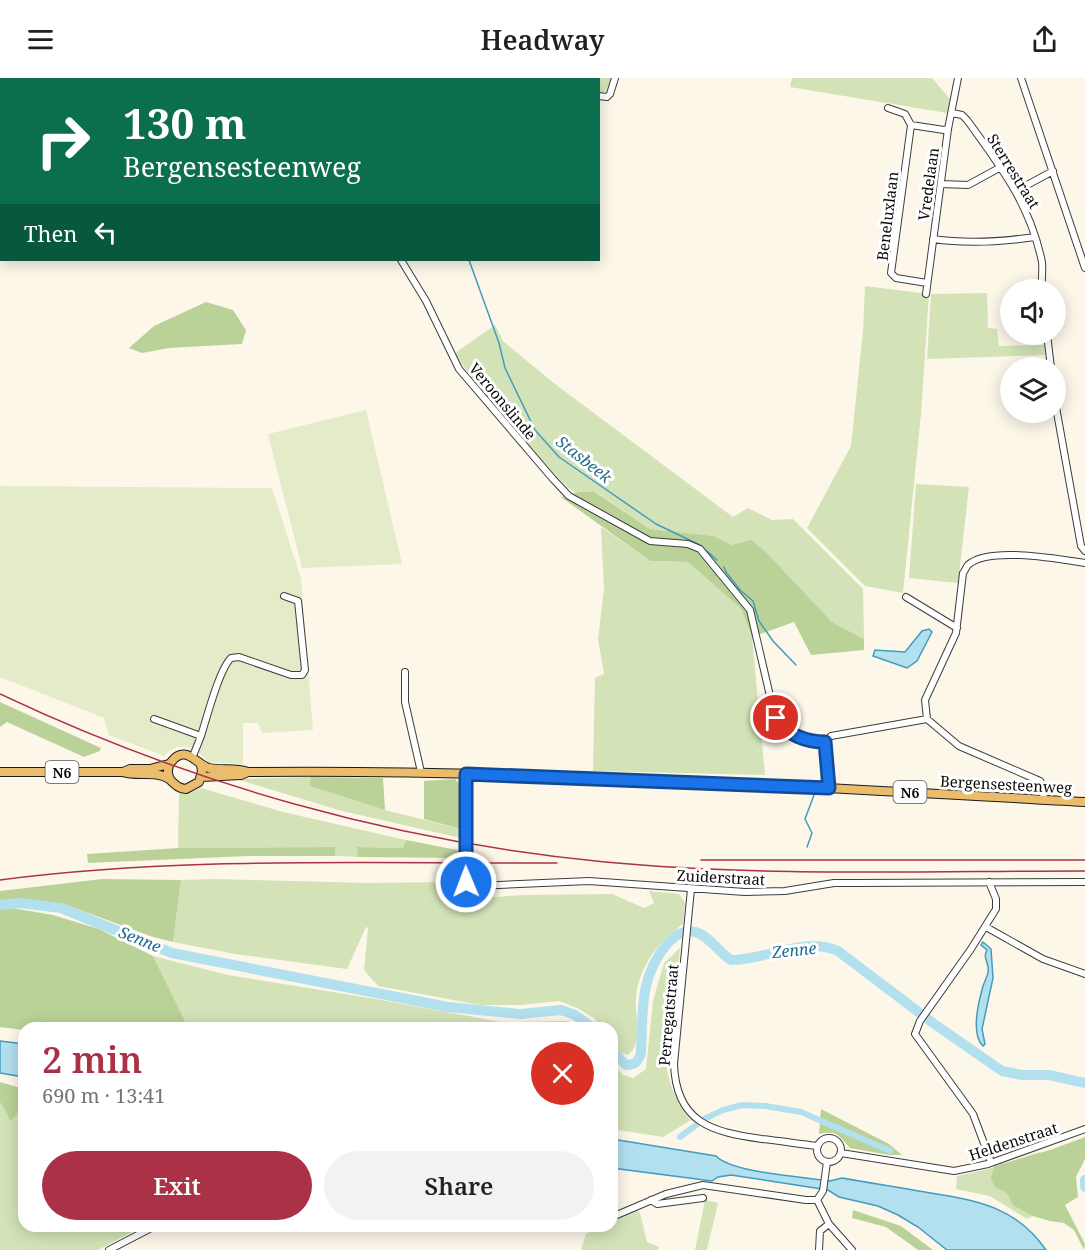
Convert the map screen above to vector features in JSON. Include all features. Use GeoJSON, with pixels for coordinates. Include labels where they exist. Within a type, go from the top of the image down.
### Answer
{"type":"FeatureCollection","features":[{"type":"Feature","properties":{"kind":"main road"},"geometry":{"type":"LineString","coordinates":[[179,755],[193,756],[201,765],[201,777],[195,785],[186,789],[176,786],[170,779],[170,764],[179,755]]}},
{"type":"Feature","properties":{"kind":"main road","name":"N6"},"geometry":{"type":"LineString","coordinates":[[123,772],[170,764]]}},
{"type":"Feature","properties":{"kind":"main road","name":"N6"},"geometry":{"type":"LineString","coordinates":[[201,765],[212,769],[248,772]]}},
{"type":"Feature","properties":{"kind":"main road","name":"N6"},"geometry":{"type":"LineString","coordinates":[[0,772],[123,772],[158,775],[170,779]]}},
{"type":"Feature","properties":{"kind":"main road","name":"Bergensesteenweg"},"geometry":{"type":"LineString","coordinates":[[248,772],[422,772],[829,788],[1085,802]]}},
{"type":"Feature","properties":{"kind":"main road","name":"N6"},"geometry":{"type":"LineString","coordinates":[[201,777],[241,775],[248,772]]}},
{"type":"Feature","properties":{"kind":"street"},"geometry":{"type":"LineString","coordinates":[[600,96],[607,97],[610,94],[615,78]]}},
{"type":"Feature","properties":{"kind":"street","name":"Vredelaan"},"geometry":{"type":"LineString","coordinates":[[926,294],[948,129],[958,78]]}},
{"type":"Feature","properties":{"kind":"street"},"geometry":{"type":"LineString","coordinates":[[1021,78],[1085,268]]}},
{"type":"Feature","properties":{"kind":"street"},"geometry":{"type":"LineString","coordinates":[[888,108],[904,114],[911,124],[948,129]]}},
{"type":"Feature","properties":{"kind":"street","name":"Sterrestraat"},"geometry":{"type":"LineString","coordinates":[[952,112],[962,115],[967,120],[1001,167],[1029,214],[1042,262],[1042,279]]}},
{"type":"Feature","properties":{"kind":"street","name":"Beneluxlaan"},"geometry":{"type":"LineString","coordinates":[[911,124],[891,273],[896,278],[927,283]]}},
{"type":"Feature","properties":{"kind":"street"},"geometry":{"type":"LineString","coordinates":[[941,184],[968,185],[1001,167]]}},
{"type":"Feature","properties":{"kind":"street"},"geometry":{"type":"LineString","coordinates":[[1016,191],[1053,171]]}},
{"type":"Feature","properties":{"kind":"street"},"geometry":{"type":"LineString","coordinates":[[933,239],[973,243],[1035,237]]}},
{"type":"Feature","properties":{"kind":"street","name":"Veroonslinde"},"geometry":{"type":"LineString","coordinates":[[402,261],[426,302],[459,369],[569,496],[650,541],[688,544],[699,549],[717,568],[750,610],[774,713],[778,721],[789,732],[813,742],[825,742]]}},
{"type":"Feature","properties":{"kind":"street"},"geometry":{"type":"LineString","coordinates":[[1059,423],[1081,546],[1085,551]]}},
{"type":"Feature","properties":{"kind":"street"},"geometry":{"type":"LineString","coordinates":[[1043,800],[1044,788],[1040,781],[959,746],[927,719],[926,700],[957,628],[963,573],[968,565],[979,559],[1015,554],[1085,562]]}},
{"type":"Feature","properties":{"kind":"street"},"geometry":{"type":"LineString","coordinates":[[193,756],[220,677],[226,663],[231,658],[239,657],[291,675],[302,675],[306,670],[298,601],[284,596]]}},
{"type":"Feature","properties":{"kind":"street"},"geometry":{"type":"LineString","coordinates":[[906,597],[957,628]]}},
{"type":"Feature","properties":{"kind":"street"},"geometry":{"type":"LineString","coordinates":[[405,672],[405,702],[422,772]]}},
{"type":"Feature","properties":{"kind":"street"},"geometry":{"type":"LineString","coordinates":[[154,719],[201,736]]}},
{"type":"Feature","properties":{"kind":"street"},"geometry":{"type":"LineString","coordinates":[[829,788],[825,742],[831,736],[927,719]]}},
{"type":"Feature","properties":{"kind":"street","name":"Zuiderstraat"},"geometry":{"type":"LineString","coordinates":[[466,774],[465,876],[466,882],[470,885],[589,881],[691,889],[785,891],[844,883],[1085,882]]}},
{"type":"Feature","properties":{"kind":"street"},"geometry":{"type":"LineString","coordinates":[[988,882],[996,899],[996,909],[915,1030],[916,1039],[973,1114],[991,1162]]}},
{"type":"Feature","properties":{"kind":"street","name":"Perregatstraat"},"geometry":{"type":"LineString","coordinates":[[691,889],[674,1064],[675,1081],[683,1101],[693,1116],[709,1127],[735,1135],[818,1146]]}},
{"type":"Feature","properties":{"kind":"street"},"geometry":{"type":"LineString","coordinates":[[986,927],[1043,959],[1085,974]]}},
{"type":"Feature","properties":{"kind":"street","name":"Heldenstraat"},"geometry":{"type":"LineString","coordinates":[[841,1153],[944,1171],[960,1171],[1085,1129]]}},
{"type":"Feature","properties":{"kind":"street"},"geometry":{"type":"LineString","coordinates":[[830,1138],[840,1145],[841,1153],[836,1160],[827,1162],[819,1156],[818,1146],[822,1140],[830,1138]]}},
{"type":"Feature","properties":{"kind":"street"},"geometry":{"type":"LineString","coordinates":[[817,1200],[823,1191],[827,1162]]}},
{"type":"Feature","properties":{"kind":"street"},"geometry":{"type":"LineString","coordinates":[[618,1214],[682,1189],[707,1185],[817,1200]]}},
{"type":"Feature","properties":{"kind":"street"},"geometry":{"type":"LineString","coordinates":[[651,1200],[657,1204],[703,1198]]}},
{"type":"Feature","properties":{"kind":"street"},"geometry":{"type":"LineString","coordinates":[[817,1200],[829,1224],[852,1250]]}},
{"type":"Feature","properties":{"kind":"street"},"geometry":{"type":"LineString","coordinates":[[819,1250],[820,1231],[829,1224]]}},
{"type":"Feature","properties":{"kind":"street"},"geometry":{"type":"LineString","coordinates":[[109,1250],[144,1232]]}},
{"type":"Feature","properties":{"kind":"green space"},"geometry":{"type":"Polygon","coordinates":[[[600,78],[613,78],[610,86],[600,93],[600,78]]]}},
{"type":"Feature","properties":{"kind":"green space"},"geometry":{"type":"Polygon","coordinates":[[[792,78],[932,78],[950,99],[947,113],[790,87],[792,78]]]}},
{"type":"Feature","properties":{"kind":"green space"},"geometry":{"type":"Polygon","coordinates":[[[865,286],[929,294],[921,414],[903,593],[865,586],[807,528],[851,446],[863,331],[865,286]]]}},
{"type":"Feature","properties":{"kind":"green space"},"geometry":{"type":"Polygon","coordinates":[[[987,293],[988,328],[997,329],[999,346],[1044,345],[1045,355],[927,359],[931,294],[987,293]]]}},
{"type":"Feature","properties":{"kind":"green space"},"geometry":{"type":"Polygon","coordinates":[[[206,302],[233,310],[246,330],[242,344],[169,348],[142,353],[129,348],[154,326],[206,302]]]}},
{"type":"Feature","properties":{"kind":"green space"},"geometry":{"type":"Polygon","coordinates":[[[495,325],[503,341],[555,384],[733,517],[748,508],[772,520],[793,519],[863,589],[864,639],[832,622],[769,555],[732,545],[714,536],[650,529],[596,492],[575,493],[531,448],[473,379],[455,353],[495,325]]]}},
{"type":"Feature","properties":{"kind":"green space"},"geometry":{"type":"Polygon","coordinates":[[[366,410],[402,564],[302,568],[268,434],[366,410]]]}},
{"type":"Feature","properties":{"kind":"green space"},"geometry":{"type":"Polygon","coordinates":[[[916,484],[969,487],[958,583],[909,578],[916,484]]]}},
{"type":"Feature","properties":{"kind":"green space"},"geometry":{"type":"Polygon","coordinates":[[[0,486],[272,488],[301,579],[313,730],[262,733],[258,723],[243,723],[243,764],[208,762],[193,749],[181,746],[164,756],[109,735],[104,718],[0,677],[0,486]]]}},
{"type":"Feature","properties":{"kind":"green space"},"geometry":{"type":"Polygon","coordinates":[[[579,492],[595,492],[650,529],[714,536],[732,545],[751,540],[769,555],[832,622],[864,639],[864,650],[811,655],[794,622],[752,637],[741,609],[688,562],[650,561],[561,497],[579,492]]]}},
{"type":"Feature","properties":{"kind":"green space"},"geometry":{"type":"Polygon","coordinates":[[[601,527],[650,561],[688,562],[741,609],[752,637],[765,775],[593,771],[595,678],[604,674],[598,639],[604,589],[601,527]]]}},
{"type":"Feature","properties":{"kind":"green space"},"geometry":{"type":"Polygon","coordinates":[[[0,702],[101,748],[100,751],[84,757],[7,722],[0,727],[0,702]]]}},
{"type":"Feature","properties":{"kind":"green space"},"geometry":{"type":"Polygon","coordinates":[[[311,777],[311,786],[385,810],[461,829],[461,838],[342,811],[236,779],[311,777]]]}},
{"type":"Feature","properties":{"kind":"green space"},"geometry":{"type":"Polygon","coordinates":[[[311,777],[383,778],[385,810],[310,786],[311,777]]]}},
{"type":"Feature","properties":{"kind":"green space"},"geometry":{"type":"Polygon","coordinates":[[[455,779],[459,783],[462,795],[461,829],[424,819],[424,781],[455,779]]]}},
{"type":"Feature","properties":{"kind":"green space"},"geometry":{"type":"Polygon","coordinates":[[[201,788],[283,812],[406,840],[403,848],[358,847],[358,857],[335,856],[335,847],[178,848],[179,793],[188,794],[201,788]]]}},
{"type":"Feature","properties":{"kind":"green space"},"geometry":{"type":"Polygon","coordinates":[[[406,840],[462,851],[461,858],[358,857],[357,847],[403,848],[406,840]]]}},
{"type":"Feature","properties":{"kind":"green space"},"geometry":{"type":"Polygon","coordinates":[[[335,847],[335,856],[248,856],[88,863],[87,854],[178,848],[335,847]]]}},
{"type":"Feature","properties":{"kind":"green space"},"geometry":{"type":"Polygon","coordinates":[[[102,879],[181,880],[173,942],[150,936],[64,904],[0,902],[0,891],[102,879]]]}},
{"type":"Feature","properties":{"kind":"green space"},"geometry":{"type":"Polygon","coordinates":[[[181,880],[448,882],[466,899],[524,895],[612,894],[644,908],[654,903],[649,891],[679,894],[685,903],[683,924],[658,946],[641,975],[636,997],[638,1028],[636,1043],[628,1055],[618,1049],[618,1022],[597,1022],[577,1008],[559,1001],[522,1005],[480,1005],[378,986],[364,970],[368,928],[366,927],[347,969],[235,954],[173,942],[181,880]]]}},
{"type":"Feature","properties":{"kind":"green space"},"geometry":{"type":"Polygon","coordinates":[[[6,907],[53,915],[99,929],[153,956],[186,1022],[18,1022],[18,1029],[0,1027],[0,910],[6,907]]]}},
{"type":"Feature","properties":{"kind":"green space"},"geometry":{"type":"Polygon","coordinates":[[[680,948],[667,1071],[673,1092],[685,1114],[691,1120],[663,1137],[618,1130],[618,1070],[623,1075],[633,1078],[646,1069],[653,1001],[664,963],[680,948]]]}},
{"type":"Feature","properties":{"kind":"green space"},"geometry":{"type":"Polygon","coordinates":[[[153,956],[228,975],[501,1022],[186,1022],[153,956]]]}},
{"type":"Feature","properties":{"kind":"green space"},"geometry":{"type":"Polygon","coordinates":[[[566,1021],[568,1022],[501,1022],[566,1021]]]}},
{"type":"Feature","properties":{"kind":"green space"},"geometry":{"type":"Polygon","coordinates":[[[0,1082],[18,1087],[18,1112],[11,1121],[0,1102],[0,1082]]]}},
{"type":"Feature","properties":{"kind":"green space"},"geometry":{"type":"Polygon","coordinates":[[[0,1102],[11,1120],[18,1111],[18,1232],[132,1232],[98,1250],[0,1250],[0,1102]]]}},
{"type":"Feature","properties":{"kind":"green space"},"geometry":{"type":"Polygon","coordinates":[[[821,1109],[889,1144],[902,1155],[850,1148],[834,1133],[819,1134],[821,1109]]]}},
{"type":"Feature","properties":{"kind":"green space"},"geometry":{"type":"Polygon","coordinates":[[[1085,1137],[1085,1159],[1076,1177],[1078,1197],[1065,1205],[1085,1244],[1084,1250],[1074,1230],[1064,1223],[1033,1216],[1013,1205],[1007,1193],[995,1187],[991,1179],[994,1166],[1085,1137]]]}},
{"type":"Feature","properties":{"kind":"green space"},"geometry":{"type":"Polygon","coordinates":[[[1040,1152],[1066,1201],[1027,1219],[990,1196],[956,1189],[957,1176],[988,1169],[1040,1152]]]}},
{"type":"Feature","properties":{"kind":"green space"},"geometry":{"type":"Polygon","coordinates":[[[705,1200],[718,1203],[707,1250],[695,1250],[705,1200]]]}},
{"type":"Feature","properties":{"kind":"green space"},"geometry":{"type":"Polygon","coordinates":[[[637,1210],[640,1213],[647,1242],[659,1247],[658,1250],[581,1250],[586,1234],[590,1232],[618,1232],[618,1218],[637,1210]]]}},
{"type":"Feature","properties":{"kind":"green space"},"geometry":{"type":"Polygon","coordinates":[[[853,1210],[901,1226],[933,1250],[918,1250],[886,1227],[852,1218],[853,1210]]]}},
{"type":"Feature","properties":{"kind":"water"},"geometry":{"type":"Polygon","coordinates":[[[929,629],[932,632],[917,661],[907,668],[873,656],[875,650],[905,652],[922,631],[929,629]]]}},
{"type":"Feature","properties":{"kind":"water"},"geometry":{"type":"Polygon","coordinates":[[[983,942],[991,949],[993,978],[982,1029],[985,1044],[983,1046],[979,1041],[976,1027],[979,1003],[988,969],[985,956],[987,950],[981,945],[983,942]]]}},
{"type":"Feature","properties":{"kind":"water"},"geometry":{"type":"Polygon","coordinates":[[[0,1041],[18,1043],[18,1076],[0,1073],[0,1041]]]}},
{"type":"Feature","properties":{"kind":"water"},"geometry":{"type":"Polygon","coordinates":[[[618,1140],[716,1156],[737,1167],[770,1173],[830,1181],[842,1178],[977,1202],[1007,1214],[1021,1223],[1046,1250],[947,1250],[918,1227],[898,1215],[878,1206],[839,1197],[828,1190],[731,1175],[718,1177],[712,1181],[618,1169],[618,1140]]]}},
{"type":"Feature","properties":{"kind":"waterway","name":"Stasbeek"},"geometry":{"type":"LineString","coordinates":[[469,261],[499,343],[505,368],[535,430],[559,457],[656,524],[700,545],[717,560]]}},
{"type":"Feature","properties":{"kind":"waterway","name":"Stasbeek"},"geometry":{"type":"LineString","coordinates":[[724,567],[740,590],[753,601],[759,621],[773,641],[796,665]]}},
{"type":"Feature","properties":{"kind":"waterway","name":"Stasbeek"},"geometry":{"type":"LineString","coordinates":[[807,847],[812,833],[805,819],[814,795]]}},
{"type":"Feature","properties":{"kind":"waterway","name":"Zenne"},"geometry":{"type":"LineString","coordinates":[[0,905],[19,903],[61,908],[172,953],[448,1007],[520,1014],[561,1010],[575,1015],[585,1022]]}},
{"type":"Feature","properties":{"kind":"waterway","name":"Zenne"},"geometry":{"type":"LineString","coordinates":[[618,1057],[626,1065],[637,1061],[641,1053],[644,996],[651,969],[670,941],[680,934],[691,931],[705,937],[731,960],[798,947],[825,947],[838,951],[933,1023],[1002,1071],[1022,1075],[1049,1075],[1085,1083]]}},
{"type":"Feature","properties":{"kind":"waterway"},"geometry":{"type":"LineString","coordinates":[[680,1137],[704,1119],[723,1110],[742,1105],[765,1106],[801,1112],[890,1151]]}},
{"type":"Feature","properties":{"kind":"waterway","name":"Zenne"},"geometry":{"type":"LineString","coordinates":[[1085,1180],[1085,1187]]}},
{"type":"Feature","properties":{"kind":"railway"},"geometry":{"type":"LineString","coordinates":[[0,694],[145,755],[295,804],[372,824],[527,853],[605,862],[725,870],[1085,871]]}},
{"type":"Feature","properties":{"kind":"railway"},"geometry":{"type":"LineString","coordinates":[[701,860],[1085,860]]}},
{"type":"Feature","properties":{"kind":"railway"},"geometry":{"type":"LineString","coordinates":[[0,880],[69,872],[208,864],[557,863]]}},
{"type":"Feature","properties":{"kind":"route"},"geometry":{"type":"LineString","coordinates":[[466,882],[464,786],[466,774],[829,788],[825,742],[813,742],[789,732],[776,718]]}},
{"type":"Feature","properties":{"kind":"water label","name":"Senne"},"geometry":{"type":"Point","coordinates":[140,939]}}]}
